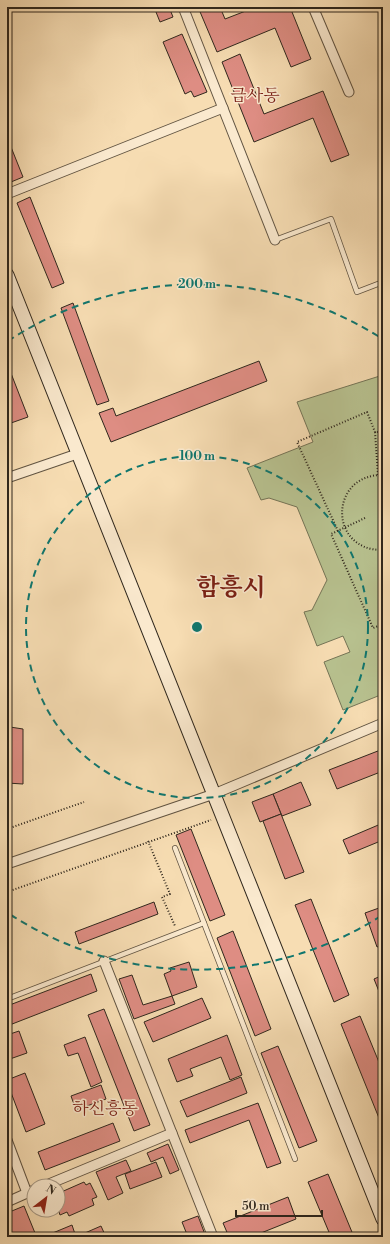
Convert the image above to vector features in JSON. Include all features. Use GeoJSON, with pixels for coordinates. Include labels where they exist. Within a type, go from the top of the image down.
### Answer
{"type":"FeatureCollection","features":[{"type":"Feature","properties":{"kind":"street"},"geometry":{"type":"LineString","coordinates":[[183,7],[275,240]]}},
{"type":"Feature","properties":{"kind":"street"},"geometry":{"type":"LineString","coordinates":[[313,7],[349,92]]}},
{"type":"Feature","properties":{"kind":"street"},"geometry":{"type":"LineString","coordinates":[[7,194],[223,108]]}},
{"type":"Feature","properties":{"kind":"street"},"geometry":{"type":"LineString","coordinates":[[7,275],[77,454],[383,1219]]}},
{"type":"Feature","properties":{"kind":"street"},"geometry":{"type":"LineString","coordinates":[[7,478],[77,454]]}},
{"type":"Feature","properties":{"kind":"street"},"geometry":{"type":"LineString","coordinates":[[7,864],[214,794],[383,723]]}},
{"type":"Feature","properties":{"kind":"street"},"geometry":{"type":"LineString","coordinates":[[104,961],[213,1237]]}},
{"type":"Feature","properties":{"kind":"street"},"geometry":{"type":"LineString","coordinates":[[63,1178],[172,1133]]}},
{"type":"Feature","properties":{"kind":"street"},"geometry":{"type":"LineString","coordinates":[[7,1140],[26,1181]]}},
{"type":"Feature","properties":{"kind":"street"},"geometry":{"type":"LineString","coordinates":[[7,1202],[26,1194]]}},
{"type":"Feature","properties":{"kind":"lane"},"geometry":{"type":"LineString","coordinates":[[275,240],[331,219],[357,292],[383,282]]}},
{"type":"Feature","properties":{"kind":"lane"},"geometry":{"type":"LineString","coordinates":[[175,848],[295,1159]]}},
{"type":"Feature","properties":{"kind":"lane"},"geometry":{"type":"LineString","coordinates":[[7,998],[204,923]]}},
{"type":"Feature","properties":{"kind":"path"},"geometry":{"type":"LineString","coordinates":[[338,531],[297,442],[367,412],[375,432],[378,475]]}},
{"type":"Feature","properties":{"kind":"path"},"geometry":{"type":"LineString","coordinates":[[375,432],[383,432]]}},
{"type":"Feature","properties":{"kind":"path"},"geometry":{"type":"LineString","coordinates":[[383,476],[378,475],[360,480],[349,490],[342,505],[342,520],[345,528],[354,540],[360,545],[375,550],[383,550]]}},
{"type":"Feature","properties":{"kind":"path"},"geometry":{"type":"LineString","coordinates":[[365,518],[331,534],[373,628],[383,624]]}},
{"type":"Feature","properties":{"kind":"path"},"geometry":{"type":"LineString","coordinates":[[7,829],[84,802]]}},
{"type":"Feature","properties":{"kind":"path"},"geometry":{"type":"LineString","coordinates":[[7,892],[148,841],[223,816]]}},
{"type":"Feature","properties":{"kind":"path"},"geometry":{"type":"LineString","coordinates":[[148,841],[170,894],[162,897],[178,933]]}},
{"type":"Feature","properties":{"kind":"green space"},"geometry":{"type":"Polygon","coordinates":[[[383,375],[383,694],[343,710],[324,662],[350,652],[343,636],[317,646],[304,612],[312,610],[327,580],[297,507],[269,498],[261,500],[247,468],[313,442],[297,402],[383,375]]]}},
{"type":"Feature","properties":{"kind":"building"},"geometry":{"type":"Polygon","coordinates":[[[154,7],[169,7],[173,17],[160,22],[154,7]]]}},
{"type":"Feature","properties":{"kind":"building"},"geometry":{"type":"Polygon","coordinates":[[[198,7],[220,7],[225,19],[256,7],[290,7],[311,59],[291,67],[275,28],[217,52],[198,7]]]}},
{"type":"Feature","properties":{"kind":"building"},"geometry":{"type":"Polygon","coordinates":[[[182,34],[207,92],[194,97],[191,91],[185,94],[163,42],[182,34]]]}},
{"type":"Feature","properties":{"kind":"building"},"geometry":{"type":"Polygon","coordinates":[[[240,54],[264,114],[323,91],[349,155],[331,162],[313,118],[254,142],[222,62],[240,54]]]}},
{"type":"Feature","properties":{"kind":"building"},"geometry":{"type":"Polygon","coordinates":[[[7,137],[23,177],[11,182],[7,173],[7,137]]]}},
{"type":"Feature","properties":{"kind":"building"},"geometry":{"type":"Polygon","coordinates":[[[30,197],[64,283],[52,288],[17,203],[30,197]]]}},
{"type":"Feature","properties":{"kind":"building"},"geometry":{"type":"Polygon","coordinates":[[[73,303],[109,401],[97,405],[61,308],[73,303]]]}},
{"type":"Feature","properties":{"kind":"building"},"geometry":{"type":"Polygon","coordinates":[[[259,361],[267,381],[111,442],[99,413],[113,408],[116,416],[259,361]]]}},
{"type":"Feature","properties":{"kind":"building"},"geometry":{"type":"Polygon","coordinates":[[[7,363],[28,417],[11,423],[7,412],[7,363]]]}},
{"type":"Feature","properties":{"kind":"building"},"geometry":{"type":"Polygon","coordinates":[[[7,686],[11,717],[8,718],[10,727],[23,729],[23,784],[7,783],[7,686]]]}},
{"type":"Feature","properties":{"kind":"building"},"geometry":{"type":"Polygon","coordinates":[[[383,749],[383,771],[337,789],[329,770],[383,749]]]}},
{"type":"Feature","properties":{"kind":"building"},"geometry":{"type":"Polygon","coordinates":[[[301,782],[311,805],[282,816],[273,794],[301,782]]]}},
{"type":"Feature","properties":{"kind":"building"},"geometry":{"type":"Polygon","coordinates":[[[273,794],[281,814],[260,822],[252,802],[273,794]]]}},
{"type":"Feature","properties":{"kind":"building"},"geometry":{"type":"Polygon","coordinates":[[[281,814],[304,872],[285,879],[263,821],[281,814]]]}},
{"type":"Feature","properties":{"kind":"building"},"geometry":{"type":"Polygon","coordinates":[[[383,823],[383,840],[349,854],[343,840],[383,823]]]}},
{"type":"Feature","properties":{"kind":"building"},"geometry":{"type":"Polygon","coordinates":[[[191,829],[225,915],[210,921],[176,835],[191,829]]]}},
{"type":"Feature","properties":{"kind":"building"},"geometry":{"type":"Polygon","coordinates":[[[311,899],[349,995],[334,1002],[295,905],[311,899]]]}},
{"type":"Feature","properties":{"kind":"building"},"geometry":{"type":"Polygon","coordinates":[[[154,902],[158,914],[79,944],[75,932],[154,902]]]}},
{"type":"Feature","properties":{"kind":"building"},"geometry":{"type":"Polygon","coordinates":[[[379,908],[383,920],[383,945],[377,947],[365,913],[379,908]]]}},
{"type":"Feature","properties":{"kind":"building"},"geometry":{"type":"Polygon","coordinates":[[[233,931],[271,1029],[255,1036],[217,938],[233,931]]]}},
{"type":"Feature","properties":{"kind":"building"},"geometry":{"type":"Polygon","coordinates":[[[189,962],[197,987],[172,996],[164,974],[171,971],[170,968],[189,962]]]}},
{"type":"Feature","properties":{"kind":"building"},"geometry":{"type":"Polygon","coordinates":[[[91,974],[97,991],[7,1026],[7,1006],[91,974]]]}},
{"type":"Feature","properties":{"kind":"building"},"geometry":{"type":"Polygon","coordinates":[[[132,975],[143,1005],[172,996],[175,1004],[134,1019],[119,979],[132,975]]]}},
{"type":"Feature","properties":{"kind":"building"},"geometry":{"type":"Polygon","coordinates":[[[383,975],[383,992],[380,994],[374,979],[383,975]]]}},
{"type":"Feature","properties":{"kind":"building"},"geometry":{"type":"Polygon","coordinates":[[[202,998],[211,1018],[153,1042],[144,1022],[202,998]]]}},
{"type":"Feature","properties":{"kind":"building"},"geometry":{"type":"Polygon","coordinates":[[[104,1009],[150,1125],[134,1131],[88,1015],[104,1009]]]}},
{"type":"Feature","properties":{"kind":"building"},"geometry":{"type":"Polygon","coordinates":[[[360,1016],[383,1072],[383,1128],[341,1024],[360,1016]]]}},
{"type":"Feature","properties":{"kind":"building"},"geometry":{"type":"Polygon","coordinates":[[[19,1031],[27,1053],[7,1060],[7,1047],[10,1046],[7,1035],[19,1031]]]}},
{"type":"Feature","properties":{"kind":"building"},"geometry":{"type":"Polygon","coordinates":[[[227,1035],[242,1075],[230,1080],[221,1057],[190,1069],[193,1076],[177,1082],[168,1059],[227,1035]]]}},
{"type":"Feature","properties":{"kind":"building"},"geometry":{"type":"Polygon","coordinates":[[[85,1037],[102,1082],[91,1087],[78,1053],[68,1056],[64,1045],[85,1037]]]}},
{"type":"Feature","properties":{"kind":"building"},"geometry":{"type":"Polygon","coordinates":[[[278,1046],[317,1141],[299,1148],[261,1053],[278,1046]]]}},
{"type":"Feature","properties":{"kind":"building"},"geometry":{"type":"Polygon","coordinates":[[[25,1073],[45,1124],[26,1132],[7,1082],[7,1080],[25,1073]]]}},
{"type":"Feature","properties":{"kind":"building"},"geometry":{"type":"Polygon","coordinates":[[[241,1077],[247,1093],[187,1117],[180,1101],[241,1077]]]}},
{"type":"Feature","properties":{"kind":"building"},"geometry":{"type":"Polygon","coordinates":[[[101,1085],[106,1099],[76,1110],[71,1096],[101,1085]]]}},
{"type":"Feature","properties":{"kind":"building"},"geometry":{"type":"Polygon","coordinates":[[[258,1103],[281,1163],[267,1168],[249,1120],[190,1143],[185,1130],[258,1103]]]}},
{"type":"Feature","properties":{"kind":"building"},"geometry":{"type":"Polygon","coordinates":[[[113,1123],[120,1141],[45,1170],[38,1152],[113,1123]]]}},
{"type":"Feature","properties":{"kind":"building"},"geometry":{"type":"Polygon","coordinates":[[[168,1144],[179,1170],[170,1174],[163,1157],[151,1162],[147,1153],[168,1144]]]}},
{"type":"Feature","properties":{"kind":"building"},"geometry":{"type":"Polygon","coordinates":[[[126,1160],[131,1171],[116,1177],[123,1193],[108,1200],[96,1172],[126,1160]]]}},
{"type":"Feature","properties":{"kind":"building"},"geometry":{"type":"Polygon","coordinates":[[[156,1162],[162,1177],[130,1189],[125,1174],[156,1162]]]}},
{"type":"Feature","properties":{"kind":"building"},"geometry":{"type":"Polygon","coordinates":[[[328,1174],[354,1237],[331,1237],[308,1182],[328,1174]]]}},
{"type":"Feature","properties":{"kind":"building"},"geometry":{"type":"Polygon","coordinates":[[[84,1182],[86,1185],[90,1183],[97,1197],[92,1199],[94,1205],[69,1216],[66,1212],[66,1190],[84,1182]]]}},
{"type":"Feature","properties":{"kind":"building"},"geometry":{"type":"Polygon","coordinates":[[[288,1197],[296,1219],[251,1237],[229,1237],[223,1223],[288,1197]]]}},
{"type":"Feature","properties":{"kind":"building"},"geometry":{"type":"Polygon","coordinates":[[[24,1206],[26,1218],[29,1218],[35,1233],[25,1237],[7,1237],[7,1213],[24,1206]]]}},
{"type":"Feature","properties":{"kind":"building"},"geometry":{"type":"Polygon","coordinates":[[[198,1216],[206,1237],[188,1237],[182,1222],[198,1216]]]}},
{"type":"Feature","properties":{"kind":"building"},"geometry":{"type":"Polygon","coordinates":[[[72,1225],[76,1237],[43,1237],[72,1225]]]}},
{"type":"Feature","properties":{"kind":"building"},"geometry":{"type":"Polygon","coordinates":[[[101,1226],[106,1237],[78,1237],[78,1236],[101,1226]]]}},
{"type":"Feature","properties":{"kind":"district","name":"금사동"},"geometry":{"type":"Point","coordinates":[255,95]}},
{"type":"Feature","properties":{"kind":"district","name":"함흥시"},"geometry":{"type":"Point","coordinates":[231,587]}},
{"type":"Feature","properties":{"kind":"district","name":"하신흥동"},"geometry":{"type":"Point","coordinates":[105,1108]}}]}
